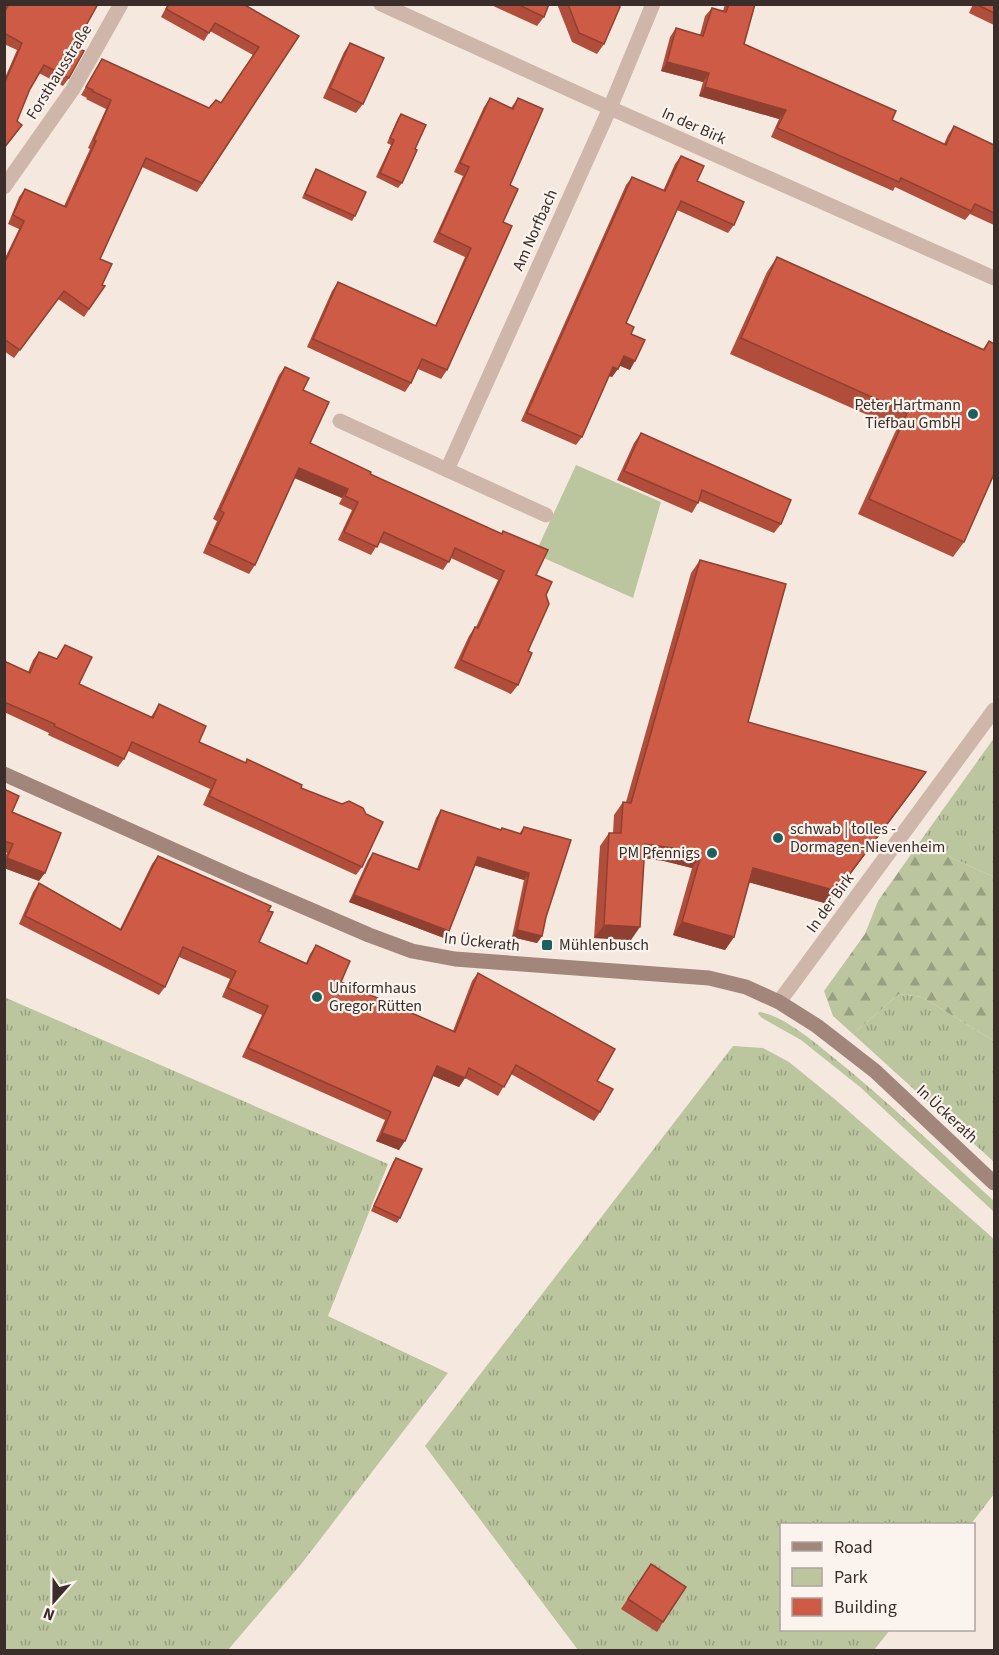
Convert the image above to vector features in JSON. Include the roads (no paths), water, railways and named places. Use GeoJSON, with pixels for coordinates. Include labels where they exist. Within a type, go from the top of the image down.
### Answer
{"type":"FeatureCollection","features":[{"type":"Feature","properties":{"kind":"main road","name":"In Ückerath"},"geometry":{"type":"LineString","coordinates":[[4,774],[243,881],[412,951],[455,959],[709,978],[746,987],[779,1002],[817,1026],[875,1071],[994,1183]]}},
{"type":"Feature","properties":{"kind":"street","name":"Forsthausstraße"},"geometry":{"type":"LineString","coordinates":[[4,187],[73,89],[121,4]]}},
{"type":"Feature","properties":{"kind":"street","name":"In der Birk"},"geometry":{"type":"LineString","coordinates":[[381,4],[609,108],[994,278]]}},
{"type":"Feature","properties":{"kind":"street","name":"Am Norfbach"},"geometry":{"type":"LineString","coordinates":[[447,470],[609,108],[653,4]]}},
{"type":"Feature","properties":{"kind":"street"},"geometry":{"type":"LineString","coordinates":[[340,421],[546,515]]}},
{"type":"Feature","properties":{"kind":"street","name":"In der Birk"},"geometry":{"type":"LineString","coordinates":[[779,1002],[994,710]]}},
{"type":"Feature","properties":{"kind":"place","name":"Peter Hartmann Tiefbau GmbH"},"geometry":{"type":"Point","coordinates":[973,414]}},
{"type":"Feature","properties":{"kind":"place","name":"schwab | tolles - Dormagen-Nievenheim"},"geometry":{"type":"Point","coordinates":[778,838]}},
{"type":"Feature","properties":{"kind":"place","name":"PM Pfennigs"},"geometry":{"type":"Point","coordinates":[712,853]}},
{"type":"Feature","properties":{"kind":"place","name":"Mühlenbusch"},"geometry":{"type":"Point","coordinates":[547,945]}},
{"type":"Feature","properties":{"kind":"place","name":"Uniformhaus Gregor Rütten"},"geometry":{"type":"Point","coordinates":[317,997]}}]}
